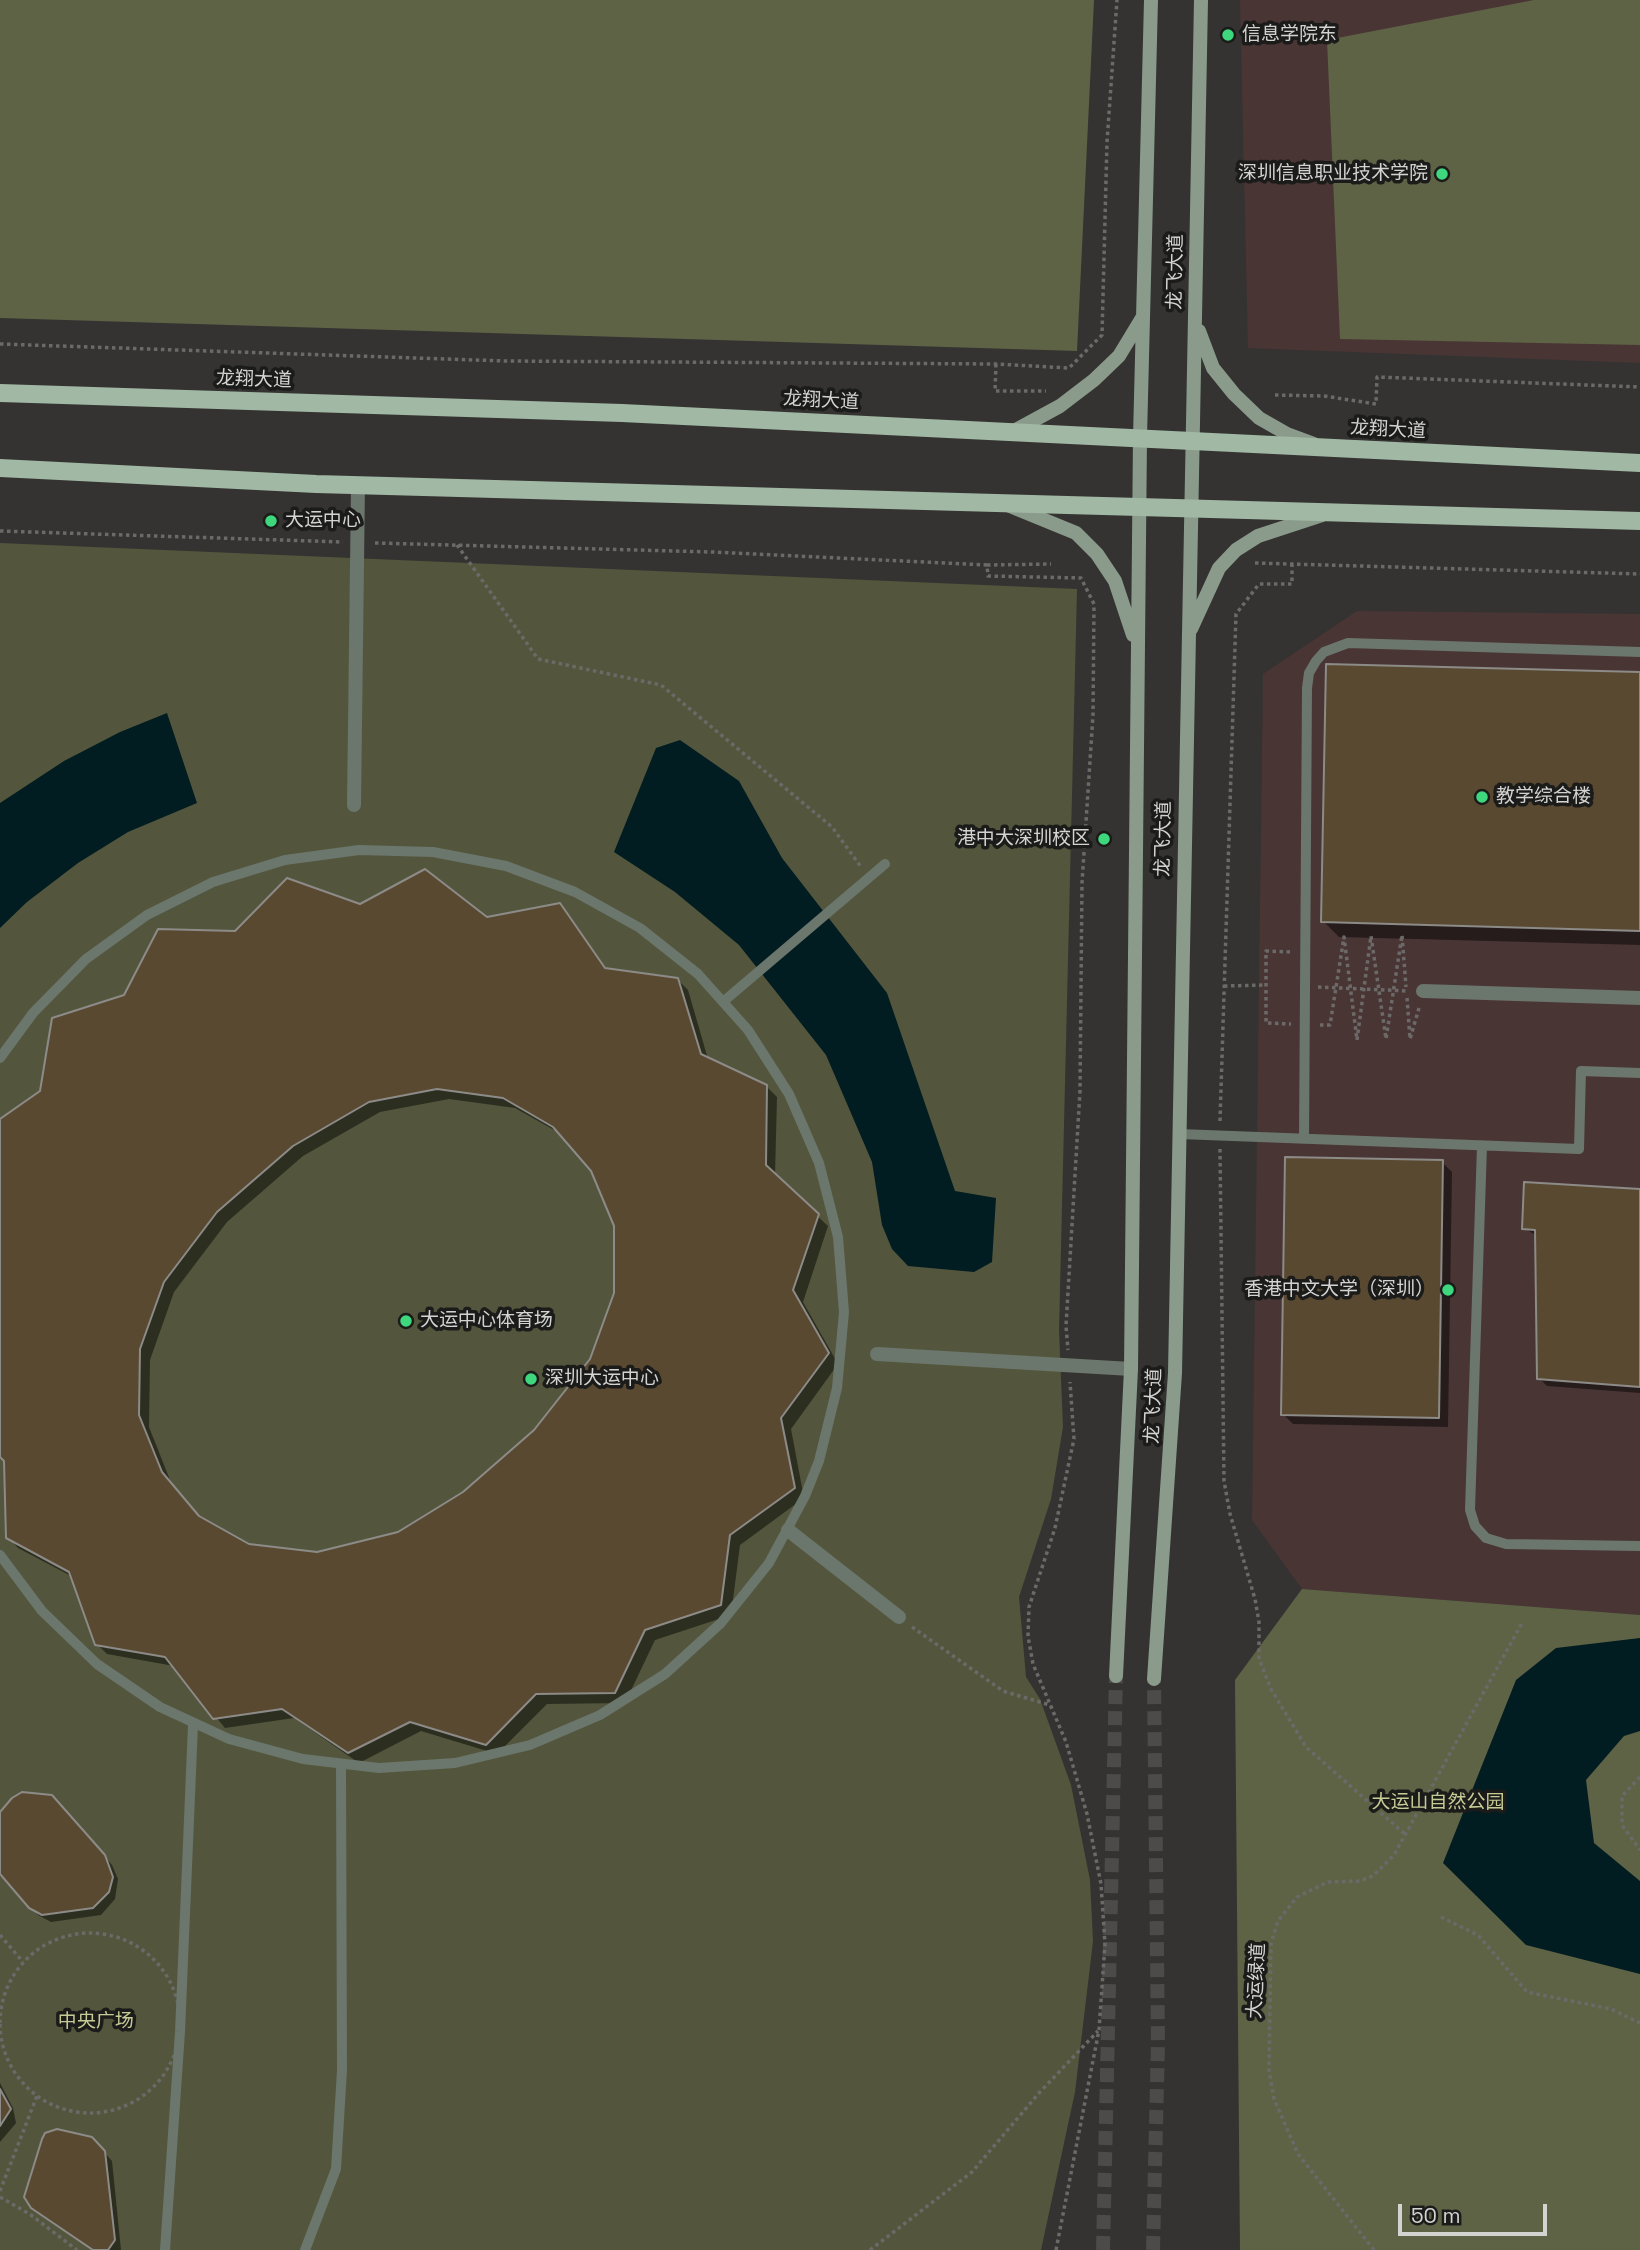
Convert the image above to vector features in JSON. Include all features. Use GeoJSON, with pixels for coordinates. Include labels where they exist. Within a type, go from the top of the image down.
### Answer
{"type":"FeatureCollection","features":[{"type":"Feature","properties":{"kind":"main road","name":"龙飞大道"},"geometry":{"type":"LineString","coordinates":[[1116,1676],[1131,1369],[1140,437],[1151,0]]}},
{"type":"Feature","properties":{"kind":"main road","name":"龙飞大道"},"geometry":{"type":"LineString","coordinates":[[1154,1679],[1175,1387],[1201,0]]}},
{"type":"Feature","properties":{"kind":"main road"},"geometry":{"type":"LineString","coordinates":[[1194,305],[1202,346],[1213,368],[1234,394],[1259,418],[1287,434],[1322,447]]}},
{"type":"Feature","properties":{"kind":"main road"},"geometry":{"type":"LineString","coordinates":[[1014,431],[1060,406],[1094,380],[1119,356],[1143,316]]}},
{"type":"Feature","properties":{"kind":"main road","name":"龙翔大道"},"geometry":{"type":"LineString","coordinates":[[0,393],[608,412],[1640,463]]}},
{"type":"Feature","properties":{"kind":"main road"},"geometry":{"type":"LineString","coordinates":[[0,468],[358,485],[1640,521]]}},
{"type":"Feature","properties":{"kind":"main road"},"geometry":{"type":"LineString","coordinates":[[1006,505],[1076,533],[1097,554],[1115,581],[1137,650]]}},
{"type":"Feature","properties":{"kind":"main road"},"geometry":{"type":"LineString","coordinates":[[1187,640],[1219,568],[1236,550],[1258,536],[1329,513]]}},
{"type":"Feature","properties":{"kind":"street"},"geometry":{"type":"LineString","coordinates":[[354,805],[358,485]]}},
{"type":"Feature","properties":{"kind":"street"},"geometry":{"type":"LineString","coordinates":[[1423,991],[1640,998]]}},
{"type":"Feature","properties":{"kind":"street"},"geometry":{"type":"LineString","coordinates":[[877,1354],[1131,1369]]}},
{"type":"Feature","properties":{"kind":"street"},"geometry":{"type":"LineString","coordinates":[[788,1530],[899,1618]]}},
{"type":"Feature","properties":{"kind":"lane"},"geometry":{"type":"LineString","coordinates":[[1304,1139],[1309,673],[1324,652],[1348,643],[1640,652]]}},
{"type":"Feature","properties":{"kind":"lane"},"geometry":{"type":"LineString","coordinates":[[0,1058],[58,985],[115,936],[179,897],[249,870],[309,856],[359,850],[445,854],[506,866],[541,878],[608,909],[640,928],[689,966],[724,1001],[770,1061],[806,1128],[830,1200],[842,1275],[842,1350],[835,1400],[819,1461],[788,1530],[746,1594],[712,1632],[665,1674],[600,1715],[530,1745],[480,1758],[417,1766],[341,1765],[265,1751],[193,1724],[160,1707],[97,1664],[42,1611],[0,1555]]}},
{"type":"Feature","properties":{"kind":"lane"},"geometry":{"type":"LineString","coordinates":[[724,1001],[885,864]]}},
{"type":"Feature","properties":{"kind":"lane"},"geometry":{"type":"LineString","coordinates":[[1179,1134],[1578,1149],[1581,1071],[1640,1073]]}},
{"type":"Feature","properties":{"kind":"lane"},"geometry":{"type":"LineString","coordinates":[[1482,1146],[1470,1510],[1475,1526],[1486,1538],[1506,1544],[1640,1546]]}},
{"type":"Feature","properties":{"kind":"lane"},"geometry":{"type":"LineString","coordinates":[[165,2250],[180,2032],[193,1724]]}},
{"type":"Feature","properties":{"kind":"lane"},"geometry":{"type":"LineString","coordinates":[[305,2250],[335,2169],[342,2070],[341,1765]]}},
{"type":"Feature","properties":{"kind":"path"},"geometry":{"type":"LineString","coordinates":[[0,344],[505,361],[996,363],[1069,368],[1102,335],[1107,142],[1117,0]]}},
{"type":"Feature","properties":{"kind":"path"},"geometry":{"type":"LineString","coordinates":[[996,363],[995,391],[1046,391]]}},
{"type":"Feature","properties":{"kind":"path"},"geometry":{"type":"LineString","coordinates":[[1275,394],[1324,396],[1376,404],[1377,377],[1640,387]]}},
{"type":"Feature","properties":{"kind":"path"},"geometry":{"type":"LineString","coordinates":[[0,531],[712,552],[987,565],[1051,564]]}},
{"type":"Feature","properties":{"kind":"path"},"geometry":{"type":"LineString","coordinates":[[457,545],[538,659],[661,685],[832,827],[868,877]]}},
{"type":"Feature","properties":{"kind":"path"},"geometry":{"type":"LineString","coordinates":[[1220,1114],[1236,614],[1259,584],[1292,584],[1292,561]]}},
{"type":"Feature","properties":{"kind":"path"},"geometry":{"type":"LineString","coordinates":[[1255,563],[1292,561],[1640,574]]}},
{"type":"Feature","properties":{"kind":"path"},"geometry":{"type":"LineString","coordinates":[[987,565],[988,576],[1081,578],[1094,604],[1093,715],[1082,883],[1080,1091],[1066,1326],[1074,1439],[1055,1528],[1028,1607],[1032,1664],[1066,1742],[1087,1814],[1101,1884],[1105,1944],[1099,2030],[1056,2250]]}},
{"type":"Feature","properties":{"kind":"path"},"geometry":{"type":"LineString","coordinates":[[1305,952],[1266,951],[1266,1023],[1330,1025],[1336,987],[1344,937],[1351,988],[1357,1040],[1364,989],[1371,936],[1379,989],[1386,1039],[1394,990],[1402,935],[1406,990],[1410,1039],[1423,991],[1406,990],[1394,990],[1379,989],[1364,989],[1351,988],[1336,987],[1305,986]]}},
{"type":"Feature","properties":{"kind":"path"},"geometry":{"type":"LineString","coordinates":[[1224,986],[1266,985]]}},
{"type":"Feature","properties":{"kind":"path"},"geometry":{"type":"LineString","coordinates":[[1220,1165],[1224,1481],[1230,1514],[1255,1599],[1259,1622],[1259,1659],[1271,1689],[1306,1747],[1406,1835]]}},
{"type":"Feature","properties":{"kind":"path"},"geometry":{"type":"LineString","coordinates":[[899,1618],[1003,1691],[1051,1705]]}},
{"type":"Feature","properties":{"kind":"path","name":"大运绿道"},"geometry":{"type":"LineString","coordinates":[[1374,2250],[1310,2170],[1284,2128],[1274,2099],[1269,2070],[1271,1943],[1278,1921],[1297,1897],[1328,1882],[1360,1881],[1374,1876],[1394,1855],[1522,1623]]}},
{"type":"Feature","properties":{"kind":"path"},"geometry":{"type":"LineString","coordinates":[[1640,1777],[1622,1796],[1622,1825],[1640,1850]]}},
{"type":"Feature","properties":{"kind":"path"},"geometry":{"type":"LineString","coordinates":[[1441,1917],[1478,1935],[1527,1992],[1611,2009],[1640,2023]]}},
{"type":"Feature","properties":{"kind":"path"},"geometry":{"type":"LineString","coordinates":[[100,1933],[127,1941],[150,1956],[168,1978],[179,2004],[180,2032],[174,2059],[160,2082],[139,2100],[114,2111],[74,2111],[61,2108],[37,2096],[19,2079],[7,2058],[1,2035],[0,2011],[8,1985],[23,1962],[45,1945],[72,1935],[100,1933]]}},
{"type":"Feature","properties":{"kind":"path"},"geometry":{"type":"LineString","coordinates":[[0,1934],[23,1962]]}},
{"type":"Feature","properties":{"kind":"path"},"geometry":{"type":"LineString","coordinates":[[870,2250],[972,2172],[1039,2093],[1099,2030]]}},
{"type":"Feature","properties":{"kind":"path"},"geometry":{"type":"LineString","coordinates":[[0,2191],[37,2096]]}},
{"type":"Feature","properties":{"kind":"path"},"geometry":{"type":"LineString","coordinates":[[0,2197],[31,2215],[77,2250]]}},
{"type":"Feature","properties":{"kind":"shaded area","name":"深圳信息职业技术学院"},"geometry":{"type":"Polygon","coordinates":[[[1240,0],[1640,0],[1640,363],[1248,348],[1240,0]]]}},
{"type":"Feature","properties":{"kind":"shaded area","name":"香港中文大学（深圳）"},"geometry":{"type":"Polygon","coordinates":[[[1357,611],[1640,614],[1640,1615],[1302,1589],[1252,1520],[1263,674],[1357,611]]]}},
{"type":"Feature","properties":{"kind":"green space"},"geometry":{"type":"Polygon","coordinates":[[[0,0],[1094,0],[1077,351],[0,318],[0,0]]]}},
{"type":"Feature","properties":{"kind":"green space","name":"深圳信息职业技术学院"},"geometry":{"type":"Polygon","coordinates":[[[1534,0],[1640,0],[1640,345],[1340,339],[1327,40],[1534,0]]]}},
{"type":"Feature","properties":{"kind":"green space","name":"深圳大运中心"},"geometry":{"type":"Polygon","coordinates":[[[0,543],[1077,589],[1059,1330],[1063,1427],[1051,1499],[1019,1597],[1026,1677],[1040,1699],[1071,1785],[1090,1880],[1093,1941],[1075,2092],[1041,2250],[0,2250],[0,543]]]}},
{"type":"Feature","properties":{"kind":"green space","name":"大运山自然公园"},"geometry":{"type":"Polygon","coordinates":[[[1302,1589],[1640,1615],[1640,2250],[1240,2250],[1235,1680],[1302,1589]]]}},
{"type":"Feature","properties":{"kind":"water"},"geometry":{"type":"Polygon","coordinates":[[[167,713],[197,803],[128,832],[78,863],[27,902],[0,928],[0,803],[64,761],[120,732],[167,713]]]}},
{"type":"Feature","properties":{"kind":"water"},"geometry":{"type":"Polygon","coordinates":[[[680,740],[739,781],[782,858],[887,993],[955,1191],[996,1198],[992,1262],[974,1272],[908,1266],[892,1249],[882,1225],[872,1162],[826,1055],[739,945],[675,892],[614,852],[656,748],[680,740]]]}},
{"type":"Feature","properties":{"kind":"water"},"geometry":{"type":"Polygon","coordinates":[[[1640,1638],[1640,1731],[1624,1736],[1586,1780],[1594,1843],[1640,1881],[1640,1974],[1526,1945],[1443,1863],[1516,1680],[1556,1648],[1640,1638]]]}},
{"type":"Feature","properties":{"kind":"building","name":"教学综合楼"},"geometry":{"type":"Polygon","coordinates":[[[1326,664],[1640,672],[1640,931],[1321,922],[1326,664]]]}},
{"type":"Feature","properties":{"kind":"building","name":"大运中心体育场"},"geometry":{"type":"Polygon","coordinates":[[[425,869],[487,917],[560,903],[605,968],[678,978],[701,1054],[767,1085],[766,1165],[819,1214],[793,1290],[829,1353],[781,1418],[795,1488],[730,1535],[721,1605],[645,1630],[615,1693],[536,1694],[486,1745],[410,1722],[348,1753],[282,1709],[213,1719],[165,1657],[95,1645],[69,1572],[6,1538],[4,1461],[0,1457],[0,1119],[40,1091],[52,1018],[124,995],[158,929],[235,931],[287,878],[360,904],[425,869]],[[437,1089],[369,1102],[293,1146],[217,1212],[164,1282],[140,1349],[139,1415],[162,1472],[199,1516],[249,1544],[317,1552],[398,1532],[463,1492],[534,1430],[590,1359],[614,1293],[614,1226],[591,1171],[553,1127],[503,1098],[437,1089]]]}},
{"type":"Feature","properties":{"kind":"building"},"geometry":{"type":"Polygon","coordinates":[[[1285,1157],[1443,1160],[1439,1418],[1281,1415],[1285,1157]]]}},
{"type":"Feature","properties":{"kind":"building"},"geometry":{"type":"Polygon","coordinates":[[[1524,1182],[1640,1189],[1640,1387],[1537,1379],[1535,1230],[1522,1229],[1524,1182]]]}},
{"type":"Feature","properties":{"kind":"building"},"geometry":{"type":"Polygon","coordinates":[[[22,1792],[52,1795],[105,1855],[113,1877],[109,1892],[93,1908],[42,1915],[29,1908],[0,1874],[0,1812],[12,1798],[22,1792]]]}},
{"type":"Feature","properties":{"kind":"building"},"geometry":{"type":"Polygon","coordinates":[[[0,2089],[11,2109],[0,2126],[0,2089]]]}},
{"type":"Feature","properties":{"kind":"building"},"geometry":{"type":"Polygon","coordinates":[[[57,2129],[92,2137],[105,2151],[115,2240],[108,2250],[93,2250],[31,2208],[24,2197],[42,2139],[45,2133],[57,2129]]]}},
{"type":"Feature","properties":{"kind":"tunnel"},"geometry":{"type":"LineString","coordinates":[[1103,2250],[1116,1676]]}},
{"type":"Feature","properties":{"kind":"tunnel"},"geometry":{"type":"LineString","coordinates":[[1153,2250],[1158,2043],[1154,1679]]}},
{"type":"Feature","properties":{"kind":"place","name":"信息学院东"},"geometry":{"type":"Point","coordinates":[1228,35]}},
{"type":"Feature","properties":{"kind":"place","name":"深圳信息职业技术学院"},"geometry":{"type":"Point","coordinates":[1442,174]}},
{"type":"Feature","properties":{"kind":"place","name":"大运中心"},"geometry":{"type":"Point","coordinates":[271,521]}},
{"type":"Feature","properties":{"kind":"place","name":"教学综合楼"},"geometry":{"type":"Point","coordinates":[1482,797]}},
{"type":"Feature","properties":{"kind":"place","name":"港中大深圳校区"},"geometry":{"type":"Point","coordinates":[1104,839]}},
{"type":"Feature","properties":{"kind":"place","name":"香港中文大学（深圳）"},"geometry":{"type":"Point","coordinates":[1448,1290]}},
{"type":"Feature","properties":{"kind":"place","name":"大运中心体育场"},"geometry":{"type":"Point","coordinates":[406,1321]}},
{"type":"Feature","properties":{"kind":"place","name":"深圳大运中心"},"geometry":{"type":"Point","coordinates":[531,1379]}},
{"type":"Feature","properties":{"kind":"park label","name":"中央广场"},"geometry":{"type":"Point","coordinates":[96,2022]}}]}
